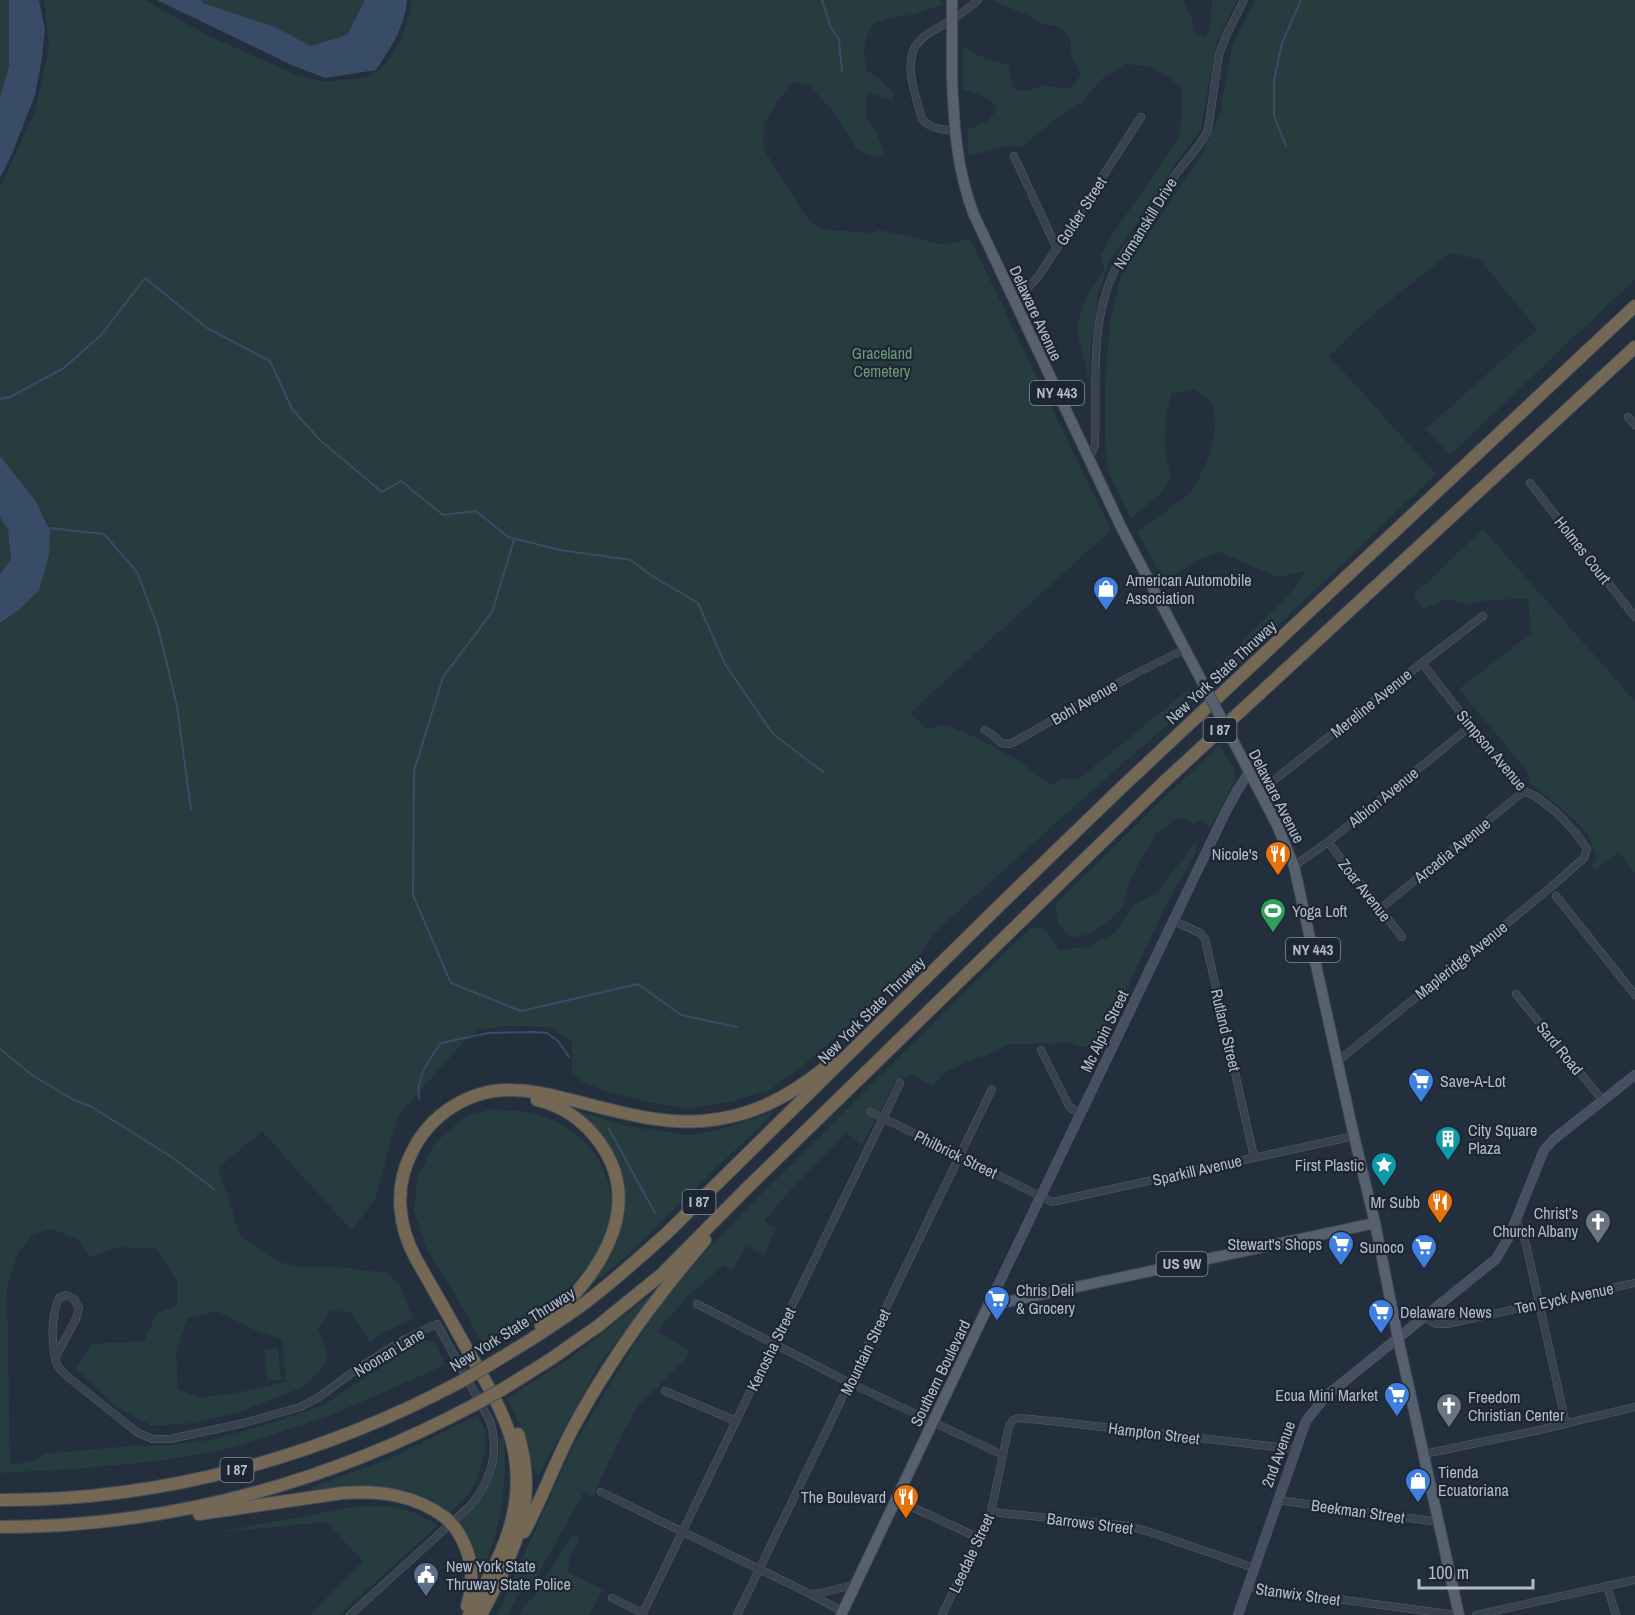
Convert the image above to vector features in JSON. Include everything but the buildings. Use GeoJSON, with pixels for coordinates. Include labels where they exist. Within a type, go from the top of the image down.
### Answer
{"type":"FeatureCollection","features":[{"type":"Feature","properties":{"kind":"highway","name":"New York State Thruway"},"geometry":{"type":"LineString","coordinates":[[0,1500],[65,1498],[124,1492],[232,1471],[299,1451],[360,1429],[460,1382],[582,1305],[637,1260],[699,1203],[1121,788],[1635,306]]}},
{"type":"Feature","properties":{"kind":"highway","name":"I 87"},"geometry":{"type":"LineString","coordinates":[[0,1527],[47,1526],[130,1518],[228,1500],[308,1478],[392,1446],[474,1406],[575,1343],[662,1274],[746,1189],[1164,782],[1635,347]]}},
{"type":"Feature","properties":{"kind":"highway"},"geometry":{"type":"LineString","coordinates":[[469,1615],[509,1529],[516,1490],[516,1458],[509,1430],[499,1406],[405,1236],[400,1197],[402,1184],[408,1160],[421,1137],[437,1118],[457,1104],[480,1094],[503,1090],[535,1092],[662,1120],[702,1121],[741,1114],[772,1103],[804,1084],[889,1016]]}},
{"type":"Feature","properties":{"kind":"highway"},"geometry":{"type":"LineString","coordinates":[[489,1365],[549,1319],[582,1285],[609,1246],[617,1213],[615,1178],[608,1157],[596,1138],[580,1121],[562,1109],[543,1101],[521,1097],[502,1097],[482,1101],[461,1109],[441,1124],[426,1142],[416,1161],[410,1180],[407,1203],[410,1225],[416,1242],[507,1408],[524,1453],[526,1481],[524,1511],[517,1540],[506,1565]]}},
{"type":"Feature","properties":{"kind":"highway"},"geometry":{"type":"LineString","coordinates":[[481,1615],[531,1520],[573,1428],[625,1344],[696,1251],[814,1124]]}},
{"type":"Feature","properties":{"kind":"highway"},"geometry":{"type":"LineString","coordinates":[[130,1518],[140,1523],[331,1494],[366,1491],[389,1493],[408,1498],[446,1518],[467,1547],[473,1570],[471,1593],[464,1615]]}},
{"type":"Feature","properties":{"kind":"main road","name":"Delaware Avenue"},"geometry":{"type":"LineString","coordinates":[[952,0],[954,131],[959,167],[980,232],[1123,531],[1277,825],[1294,866],[1375,1223],[1457,1615]]}},
{"type":"Feature","properties":{"kind":"main road","name":"US 9W"},"geometry":{"type":"LineString","coordinates":[[989,1304],[1375,1223]]}},
{"type":"Feature","properties":{"kind":"main road","name":"Southern Boulevard"},"geometry":{"type":"LineString","coordinates":[[842,1613],[989,1304]]}},
{"type":"Feature","properties":{"kind":"street"},"geometry":{"type":"LineString","coordinates":[[954,131],[933,127],[922,119],[914,91],[912,56],[916,45],[923,37],[955,18],[978,0]]}},
{"type":"Feature","properties":{"kind":"street","name":"Normanskill Drive"},"geometry":{"type":"LineString","coordinates":[[1088,460],[1095,446],[1098,333],[1113,274],[1156,210],[1176,174],[1208,130],[1219,54],[1244,0]]}},
{"type":"Feature","properties":{"kind":"street","name":"Golder Street"},"geometry":{"type":"LineString","coordinates":[[1012,297],[1032,284],[1057,249],[1141,117]]}},
{"type":"Feature","properties":{"kind":"street"},"geometry":{"type":"LineString","coordinates":[[1014,156],[1057,249]]}},
{"type":"Feature","properties":{"kind":"street"},"geometry":{"type":"LineString","coordinates":[[1628,417],[1635,425]]}},
{"type":"Feature","properties":{"kind":"street","name":"Holmes Court"},"geometry":{"type":"LineString","coordinates":[[1530,483],[1635,617]]}},
{"type":"Feature","properties":{"kind":"street","name":"Mereline Avenue"},"geometry":{"type":"LineString","coordinates":[[1259,792],[1483,616]]}},
{"type":"Feature","properties":{"kind":"street","name":"Bohl Avenue"},"geometry":{"type":"LineString","coordinates":[[985,730],[1001,743],[1014,742],[1131,676],[1185,649]]}},
{"type":"Feature","properties":{"kind":"street","name":"Simpson Avenue"},"geometry":{"type":"LineString","coordinates":[[1422,663],[1524,791],[1556,811],[1570,826],[1587,849],[1584,858]]}},
{"type":"Feature","properties":{"kind":"street","name":"Albion Avenue"},"geometry":{"type":"LineString","coordinates":[[1294,866],[1328,842],[1471,726]]}},
{"type":"Feature","properties":{"kind":"street","name":"Mc Alpin Street"},"geometry":{"type":"LineString","coordinates":[[989,1304],[1237,790],[1249,772]]}},
{"type":"Feature","properties":{"kind":"street","name":"Arcadia Avenue"},"geometry":{"type":"LineString","coordinates":[[1380,909],[1524,791]]}},
{"type":"Feature","properties":{"kind":"street","name":"Zoar Avenue"},"geometry":{"type":"LineString","coordinates":[[1328,842],[1402,937]]}},
{"type":"Feature","properties":{"kind":"street","name":"Mapleridge Avenue"},"geometry":{"type":"LineString","coordinates":[[1338,1061],[1584,858]]}},
{"type":"Feature","properties":{"kind":"street"},"geometry":{"type":"LineString","coordinates":[[1556,896],[1635,995]]}},
{"type":"Feature","properties":{"kind":"street","name":"Rutland Street"},"geometry":{"type":"LineString","coordinates":[[1174,921],[1200,933],[1205,939],[1254,1157]]}},
{"type":"Feature","properties":{"kind":"street","name":"Sard Road"},"geometry":{"type":"LineString","coordinates":[[1516,994],[1603,1101]]}},
{"type":"Feature","properties":{"kind":"street"},"geometry":{"type":"LineString","coordinates":[[1041,1050],[1068,1104],[1081,1114]]}},
{"type":"Feature","properties":{"kind":"street","name":"2nd Avenue"},"geometry":{"type":"LineString","coordinates":[[1238,1615],[1306,1421],[1326,1396],[1496,1259],[1516,1221],[1544,1150],[1554,1139],[1635,1075]]}},
{"type":"Feature","properties":{"kind":"street","name":"Kenosha Street"},"geometry":{"type":"LineString","coordinates":[[642,1614],[900,1083]]}},
{"type":"Feature","properties":{"kind":"street","name":"Mountain Street"},"geometry":{"type":"LineString","coordinates":[[737,1615],[992,1089]]}},
{"type":"Feature","properties":{"kind":"street","name":"Philbrick Street"},"geometry":{"type":"LineString","coordinates":[[871,1112],[1041,1197]]}},
{"type":"Feature","properties":{"kind":"street","name":"Sparkill Avenue"},"geometry":{"type":"LineString","coordinates":[[1041,1197],[1052,1202],[1354,1136]]}},
{"type":"Feature","properties":{"kind":"street"},"geometry":{"type":"LineString","coordinates":[[1516,1221],[1526,1244],[1566,1424]]}},
{"type":"Feature","properties":{"kind":"street","name":"Ten Eyck Avenue"},"geometry":{"type":"LineString","coordinates":[[1424,1318],[1436,1324],[1447,1324],[1635,1282]]}},
{"type":"Feature","properties":{"kind":"street"},"geometry":{"type":"LineString","coordinates":[[66,1295],[78,1303],[78,1314],[55,1359],[53,1338],[55,1309],[59,1298],[66,1295]]}},
{"type":"Feature","properties":{"kind":"street"},"geometry":{"type":"LineString","coordinates":[[697,1304],[850,1383],[1003,1455]]}},
{"type":"Feature","properties":{"kind":"street","name":"Noonan Lane"},"geometry":{"type":"LineString","coordinates":[[55,1359],[64,1374],[132,1429],[147,1437],[164,1439],[236,1425],[300,1407],[328,1391],[390,1348],[437,1324],[490,1421],[495,1449],[492,1468],[483,1488],[470,1506],[350,1615]]}},
{"type":"Feature","properties":{"kind":"street"},"geometry":{"type":"LineString","coordinates":[[665,1391],[736,1421]]}},
{"type":"Feature","properties":{"kind":"street"},"geometry":{"type":"LineString","coordinates":[[1424,1454],[1635,1407]]}},
{"type":"Feature","properties":{"kind":"street","name":"Hampton Street"},"geometry":{"type":"LineString","coordinates":[[1013,1420],[1020,1418],[1060,1422],[1295,1449]]}},
{"type":"Feature","properties":{"kind":"street","name":"Leedale Street"},"geometry":{"type":"LineString","coordinates":[[942,1615],[991,1512],[1009,1426],[1013,1420]]}},
{"type":"Feature","properties":{"kind":"street","name":"Southern Boulevard"},"geometry":{"type":"LineString","coordinates":[[601,1492],[810,1594],[842,1613]]}},
{"type":"Feature","properties":{"kind":"street"},"geometry":{"type":"LineString","coordinates":[[897,1500],[979,1538]]}},
{"type":"Feature","properties":{"kind":"street","name":"Beekman Street"},"geometry":{"type":"LineString","coordinates":[[1277,1500],[1439,1522]]}},
{"type":"Feature","properties":{"kind":"street","name":"Barrows Street"},"geometry":{"type":"LineString","coordinates":[[991,1512],[1129,1526],[1254,1568]]}},
{"type":"Feature","properties":{"kind":"street"},"geometry":{"type":"LineString","coordinates":[[1476,1615],[1635,1580]]}},
{"type":"Feature","properties":{"kind":"street"},"geometry":{"type":"LineString","coordinates":[[810,1594],[856,1584]]}},
{"type":"Feature","properties":{"kind":"street"},"geometry":{"type":"LineString","coordinates":[[1607,1586],[1616,1615]]}},
{"type":"Feature","properties":{"kind":"street","name":"Stanwix Street"},"geometry":{"type":"LineString","coordinates":[[1247,1587],[1457,1615]]}},
{"type":"Feature","properties":{"kind":"street"},"geometry":{"type":"LineString","coordinates":[[612,1598],[642,1614]]}},
{"type":"Feature","properties":{"kind":"green space"},"geometry":{"type":"Polygon","coordinates":[[[0,0],[9,0],[9,66],[0,98],[0,0]]]}},
{"type":"Feature","properties":{"kind":"green space","name":"Graceland Cemetery"},"geometry":{"type":"Polygon","coordinates":[[[44,0],[145,0],[207,35],[294,74],[324,82],[367,77],[384,66],[399,44],[412,0],[941,0],[941,5],[913,15],[892,17],[873,24],[867,37],[864,52],[868,71],[893,93],[893,100],[868,93],[865,116],[875,129],[885,155],[871,156],[856,149],[830,108],[810,86],[794,82],[780,98],[764,123],[763,148],[803,212],[819,229],[871,233],[880,230],[945,245],[970,239],[1111,530],[910,713],[928,730],[942,725],[948,726],[982,741],[1016,759],[1053,785],[1061,779],[1079,779],[1189,689],[1194,701],[933,934],[910,969],[799,1069],[771,1089],[731,1102],[688,1108],[651,1103],[608,1092],[580,1081],[572,1071],[572,1041],[549,1027],[504,1026],[479,1030],[467,1038],[398,1116],[376,1197],[352,1231],[262,1131],[218,1168],[240,1236],[278,1262],[301,1267],[337,1267],[387,1273],[400,1285],[413,1319],[381,1334],[370,1343],[352,1313],[330,1310],[318,1329],[328,1355],[321,1370],[301,1388],[237,1413],[193,1423],[152,1426],[116,1407],[76,1369],[91,1344],[144,1341],[157,1313],[177,1306],[177,1281],[156,1249],[119,1247],[90,1257],[78,1239],[51,1229],[32,1235],[18,1253],[7,1286],[10,1465],[37,1460],[43,1454],[129,1446],[165,1446],[208,1440],[266,1425],[324,1405],[422,1339],[435,1342],[445,1365],[327,1417],[227,1449],[159,1461],[0,1473],[0,623],[19,610],[35,500],[0,456],[0,188],[35,111],[49,49],[44,0]],[[216,1311],[187,1319],[176,1353],[178,1389],[199,1398],[286,1382],[282,1339],[250,1328],[216,1311]]]}},
{"type":"Feature","properties":{"kind":"green space"},"geometry":{"type":"Polygon","coordinates":[[[201,0],[365,0],[347,35],[311,46],[275,27],[203,3],[201,0]]]}},
{"type":"Feature","properties":{"kind":"green space"},"geometry":{"type":"Polygon","coordinates":[[[994,0],[1183,0],[1191,17],[1195,34],[1206,38],[1211,20],[1212,0],[1237,0],[1216,44],[1201,129],[1175,164],[1156,198],[1109,261],[1099,292],[1091,343],[1089,380],[1076,327],[1085,299],[1104,270],[1101,254],[1180,135],[1181,86],[1152,67],[1126,64],[1103,78],[1081,103],[1021,147],[1008,145],[969,156],[967,130],[989,120],[998,107],[987,98],[963,89],[963,47],[986,59],[1008,65],[1013,89],[1027,91],[1044,85],[1071,88],[1081,75],[1072,59],[1070,38],[1059,26],[1043,24],[994,0]]]}},
{"type":"Feature","properties":{"kind":"green space"},"geometry":{"type":"Polygon","coordinates":[[[1255,0],[1635,0],[1635,279],[1450,455],[1426,429],[1537,329],[1479,259],[1450,253],[1378,310],[1329,356],[1436,474],[1218,683],[1212,673],[1291,592],[1306,571],[1278,577],[1219,552],[1195,561],[1165,582],[1137,532],[1192,492],[1210,455],[1215,428],[1213,404],[1194,389],[1171,395],[1165,436],[1171,478],[1161,493],[1131,519],[1108,471],[1105,440],[1105,386],[1110,320],[1121,275],[1204,151],[1220,113],[1232,46],[1255,0]]]}},
{"type":"Feature","properties":{"kind":"green space"},"geometry":{"type":"Polygon","coordinates":[[[0,517],[8,530],[11,559],[0,575],[0,517]]]}},
{"type":"Feature","properties":{"kind":"green space"},"geometry":{"type":"Polygon","coordinates":[[[1483,529],[1635,701],[1635,873],[1619,852],[1594,870],[1592,864],[1597,858],[1587,833],[1574,819],[1530,783],[1527,771],[1459,689],[1531,633],[1528,598],[1467,604],[1448,599],[1424,608],[1413,595],[1483,529]]]}},
{"type":"Feature","properties":{"kind":"green space"},"geometry":{"type":"Polygon","coordinates":[[[1219,745],[1235,770],[1235,780],[1210,828],[1199,820],[1192,824],[1184,818],[1175,819],[1156,834],[1131,877],[1122,907],[1108,922],[1086,935],[1071,938],[1059,925],[1055,904],[1219,745]]]}},
{"type":"Feature","properties":{"kind":"green space"},"geometry":{"type":"Polygon","coordinates":[[[1197,840],[1194,856],[1167,903],[1101,1043],[1086,1047],[1071,1043],[1010,1044],[944,1073],[933,1086],[912,1075],[895,1082],[862,1144],[846,1133],[764,1221],[776,1229],[764,1255],[747,1246],[732,1270],[724,1265],[672,1314],[657,1332],[689,1350],[686,1359],[639,1405],[622,1434],[592,1498],[584,1492],[539,1573],[527,1589],[517,1596],[508,1615],[497,1615],[573,1446],[635,1343],[670,1293],[704,1253],[1031,928],[1039,927],[1048,933],[1059,950],[1087,947],[1115,933],[1135,904],[1156,894],[1197,840]]]}},
{"type":"Feature","properties":{"kind":"green space"},"geometry":{"type":"Polygon","coordinates":[[[488,1110],[519,1111],[538,1115],[577,1135],[602,1166],[609,1185],[611,1205],[609,1226],[601,1248],[587,1267],[538,1317],[486,1351],[427,1249],[414,1212],[417,1179],[434,1144],[465,1117],[488,1110]]]}},
{"type":"Feature","properties":{"kind":"green space"},"geometry":{"type":"Polygon","coordinates":[[[579,1111],[626,1126],[688,1135],[719,1130],[774,1112],[629,1254],[585,1290],[614,1248],[625,1208],[625,1192],[623,1176],[611,1149],[579,1111]]]}},
{"type":"Feature","properties":{"kind":"green space"},"geometry":{"type":"Polygon","coordinates":[[[654,1292],[599,1365],[538,1476],[531,1464],[521,1426],[506,1399],[570,1358],[654,1292]]]}},
{"type":"Feature","properties":{"kind":"green space"},"geometry":{"type":"Polygon","coordinates":[[[278,1348],[281,1380],[267,1381],[264,1349],[278,1348]]]}},
{"type":"Feature","properties":{"kind":"green space"},"geometry":{"type":"Polygon","coordinates":[[[478,1415],[485,1431],[485,1452],[478,1477],[469,1494],[450,1512],[419,1495],[384,1487],[336,1488],[313,1492],[312,1487],[391,1458],[478,1415]]]}},
{"type":"Feature","properties":{"kind":"green space"},"geometry":{"type":"Polygon","coordinates":[[[504,1437],[505,1473],[498,1525],[479,1575],[473,1548],[459,1523],[476,1505],[489,1486],[497,1464],[499,1439],[504,1437]]]}},
{"type":"Feature","properties":{"kind":"green space"},"geometry":{"type":"Polygon","coordinates":[[[360,1506],[388,1506],[413,1512],[438,1525],[339,1615],[310,1615],[363,1561],[326,1522],[212,1533],[360,1506]]]}},
{"type":"Feature","properties":{"kind":"green space"},"geometry":{"type":"Polygon","coordinates":[[[573,1534],[581,1538],[570,1557],[568,1572],[603,1590],[589,1615],[519,1615],[524,1605],[532,1599],[573,1534]]]}},
{"type":"Feature","properties":{"kind":"water"},"geometry":{"type":"Polygon","coordinates":[[[9,0],[39,0],[45,29],[35,95],[0,178],[0,98],[9,66],[9,0]]]}},
{"type":"Feature","properties":{"kind":"water"},"geometry":{"type":"Polygon","coordinates":[[[157,0],[201,0],[203,3],[275,27],[311,46],[347,35],[365,0],[407,0],[400,28],[376,70],[325,78],[294,66],[157,0]]]}},
{"type":"Feature","properties":{"kind":"water"},"geometry":{"type":"Polygon","coordinates":[[[0,456],[35,500],[50,531],[49,556],[39,590],[19,610],[0,623],[0,575],[11,559],[8,530],[0,517],[0,456]]]}},
{"type":"Feature","properties":{"kind":"waterway"},"geometry":{"type":"LineString","coordinates":[[822,0],[831,28],[839,39],[842,72]]}},
{"type":"Feature","properties":{"kind":"waterway"},"geometry":{"type":"LineString","coordinates":[[1286,146],[1274,116],[1274,81],[1282,43],[1301,0]]}},
{"type":"Feature","properties":{"kind":"waterway"},"geometry":{"type":"LineString","coordinates":[[0,399],[10,397],[64,368],[101,335],[145,278],[207,328],[270,361],[292,409],[321,441],[382,492],[401,481],[443,515],[476,511],[508,537],[560,550],[631,560],[652,576],[698,603],[725,664],[773,734],[823,772]]}},
{"type":"Feature","properties":{"kind":"waterway"},"geometry":{"type":"LineString","coordinates":[[49,528],[104,534],[137,572],[158,627],[177,706],[191,810]]}},
{"type":"Feature","properties":{"kind":"waterway"},"geometry":{"type":"LineString","coordinates":[[514,540],[492,612],[443,677],[414,771],[413,895],[451,983],[521,1011],[638,984],[681,1015],[737,1027]]}},
{"type":"Feature","properties":{"kind":"waterway"},"geometry":{"type":"LineString","coordinates":[[419,1099],[421,1076],[441,1043],[488,1033],[547,1033],[558,1041],[569,1057]]}},
{"type":"Feature","properties":{"kind":"waterway"},"geometry":{"type":"LineString","coordinates":[[0,1049],[32,1075],[72,1099],[92,1107],[170,1156],[214,1189]]}},
{"type":"Feature","properties":{"kind":"waterway"},"geometry":{"type":"LineString","coordinates":[[609,1129],[655,1213]]}},
{"type":"Feature","properties":{"kind":"place","name":"American Automobile Association"},"geometry":{"type":"Point","coordinates":[1106,612]}},
{"type":"Feature","properties":{"kind":"place","name":"Nicole's"},"geometry":{"type":"Point","coordinates":[1278,877]}},
{"type":"Feature","properties":{"kind":"place","name":"Yoga Loft"},"geometry":{"type":"Point","coordinates":[1273,934]}},
{"type":"Feature","properties":{"kind":"place","name":"Save-A-Lot"},"geometry":{"type":"Point","coordinates":[1421,1104]}},
{"type":"Feature","properties":{"kind":"place","name":"City Square Plaza"},"geometry":{"type":"Point","coordinates":[1448,1162]}},
{"type":"Feature","properties":{"kind":"place","name":"First Plastic"},"geometry":{"type":"Point","coordinates":[1384,1188]}},
{"type":"Feature","properties":{"kind":"place","name":"Mr Subb"},"geometry":{"type":"Point","coordinates":[1440,1225]}},
{"type":"Feature","properties":{"kind":"place","name":"Christ’s Church Albany"},"geometry":{"type":"Point","coordinates":[1598,1245]}},
{"type":"Feature","properties":{"kind":"place","name":"Stewart's Shops"},"geometry":{"type":"Point","coordinates":[1341,1267]}},
{"type":"Feature","properties":{"kind":"place","name":"Sunoco"},"geometry":{"type":"Point","coordinates":[1424,1270]}},
{"type":"Feature","properties":{"kind":"place","name":"Chris Deli & Grocery"},"geometry":{"type":"Point","coordinates":[997,1322]}},
{"type":"Feature","properties":{"kind":"place","name":"Delaware News"},"geometry":{"type":"Point","coordinates":[1381,1335]}},
{"type":"Feature","properties":{"kind":"place","name":"Ecua Mini Market"},"geometry":{"type":"Point","coordinates":[1397,1418]}},
{"type":"Feature","properties":{"kind":"place","name":"Freedom Christian Center"},"geometry":{"type":"Point","coordinates":[1449,1429]}},
{"type":"Feature","properties":{"kind":"place","name":"Tienda Ecuatoriana"},"geometry":{"type":"Point","coordinates":[1418,1504]}},
{"type":"Feature","properties":{"kind":"place","name":"The Boulevard"},"geometry":{"type":"Point","coordinates":[906,1520]}},
{"type":"Feature","properties":{"kind":"place","name":"New York State Thruway State Police"},"geometry":{"type":"Point","coordinates":[426,1598]}}]}
